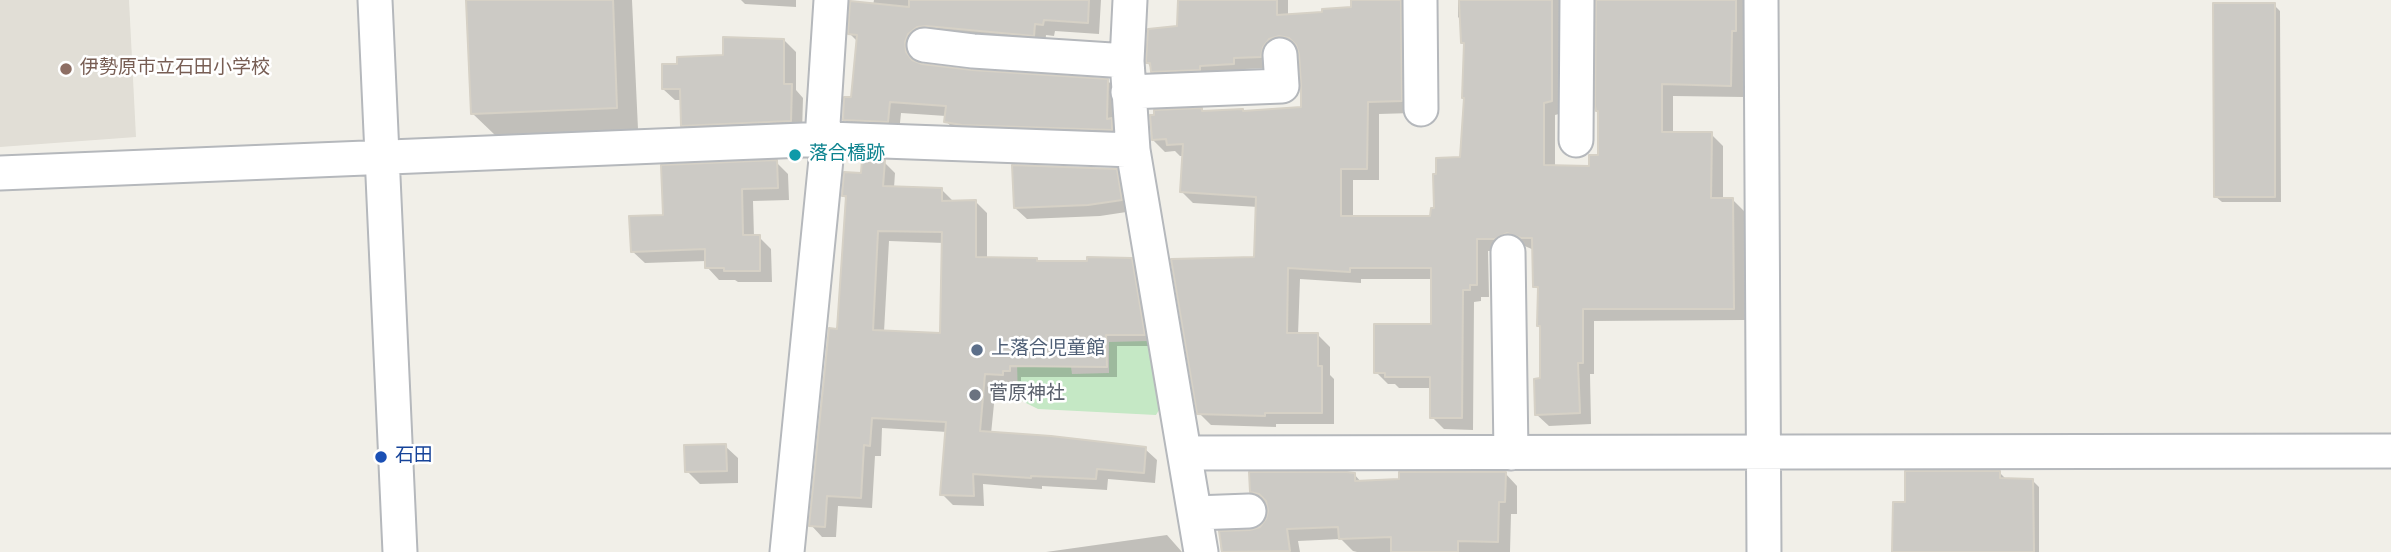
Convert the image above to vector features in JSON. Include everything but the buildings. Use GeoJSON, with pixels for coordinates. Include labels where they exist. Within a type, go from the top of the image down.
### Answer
{"type":"FeatureCollection","features":[{"type":"Feature","properties":{"kind":"street"},"geometry":{"type":"LineString","coordinates":[[375,0],[400,552]]}},
{"type":"Feature","properties":{"kind":"street"},"geometry":{"type":"LineString","coordinates":[[788,552],[828,139],[823,124],[831,0]]}},
{"type":"Feature","properties":{"kind":"street"},"geometry":{"type":"LineString","coordinates":[[1130,0],[1127,76],[1133,150],[1201,552]]}},
{"type":"Feature","properties":{"kind":"street"},"geometry":{"type":"LineString","coordinates":[[1420,0],[1430,108],[1441,0]]}},
{"type":"Feature","properties":{"kind":"street"},"geometry":{"type":"LineString","coordinates":[[1569,122],[1577,0]]}},
{"type":"Feature","properties":{"kind":"street"},"geometry":{"type":"LineString","coordinates":[[1761,0],[1764,552]]}},
{"type":"Feature","properties":{"kind":"street"},"geometry":{"type":"LineString","coordinates":[[924,45],[1127,76],[1282,82]]}},
{"type":"Feature","properties":{"kind":"street"},"geometry":{"type":"LineString","coordinates":[[0,173],[828,139],[1133,150]]}},
{"type":"Feature","properties":{"kind":"street"},"geometry":{"type":"LineString","coordinates":[[1508,252],[1521,299],[1511,453]]}},
{"type":"Feature","properties":{"kind":"street"},"geometry":{"type":"LineString","coordinates":[[1185,453],[2391,451]]}},
{"type":"Feature","properties":{"kind":"street"},"geometry":{"type":"LineString","coordinates":[[1195,513],[1249,511]]}},
{"type":"Feature","properties":{"kind":"shaded area","name":"伊勢原市立石田小学校"},"geometry":{"type":"Polygon","coordinates":[[[0,0],[129,0],[136,137],[0,147],[0,0]]]}},
{"type":"Feature","properties":{"kind":"green space"},"geometry":{"type":"Polygon","coordinates":[[[1036,337],[1036,367],[1071,367],[1072,374],[1109,373],[1109,342],[1148,341],[1159,410],[1156,415],[1038,409],[1018,399],[1017,363],[1036,337]]]}},
{"type":"Feature","properties":{"kind":"place","name":"伊勢原市立石田小学校"},"geometry":{"type":"Point","coordinates":[66,69]}},
{"type":"Feature","properties":{"kind":"place","name":"落合橋跡"},"geometry":{"type":"Point","coordinates":[795,155]}},
{"type":"Feature","properties":{"kind":"place","name":"上落合児童館"},"geometry":{"type":"Point","coordinates":[977,350]}},
{"type":"Feature","properties":{"kind":"place","name":"菅原神社"},"geometry":{"type":"Point","coordinates":[975,395]}},
{"type":"Feature","properties":{"kind":"place","name":"石田"},"geometry":{"type":"Point","coordinates":[381,457]}}]}
